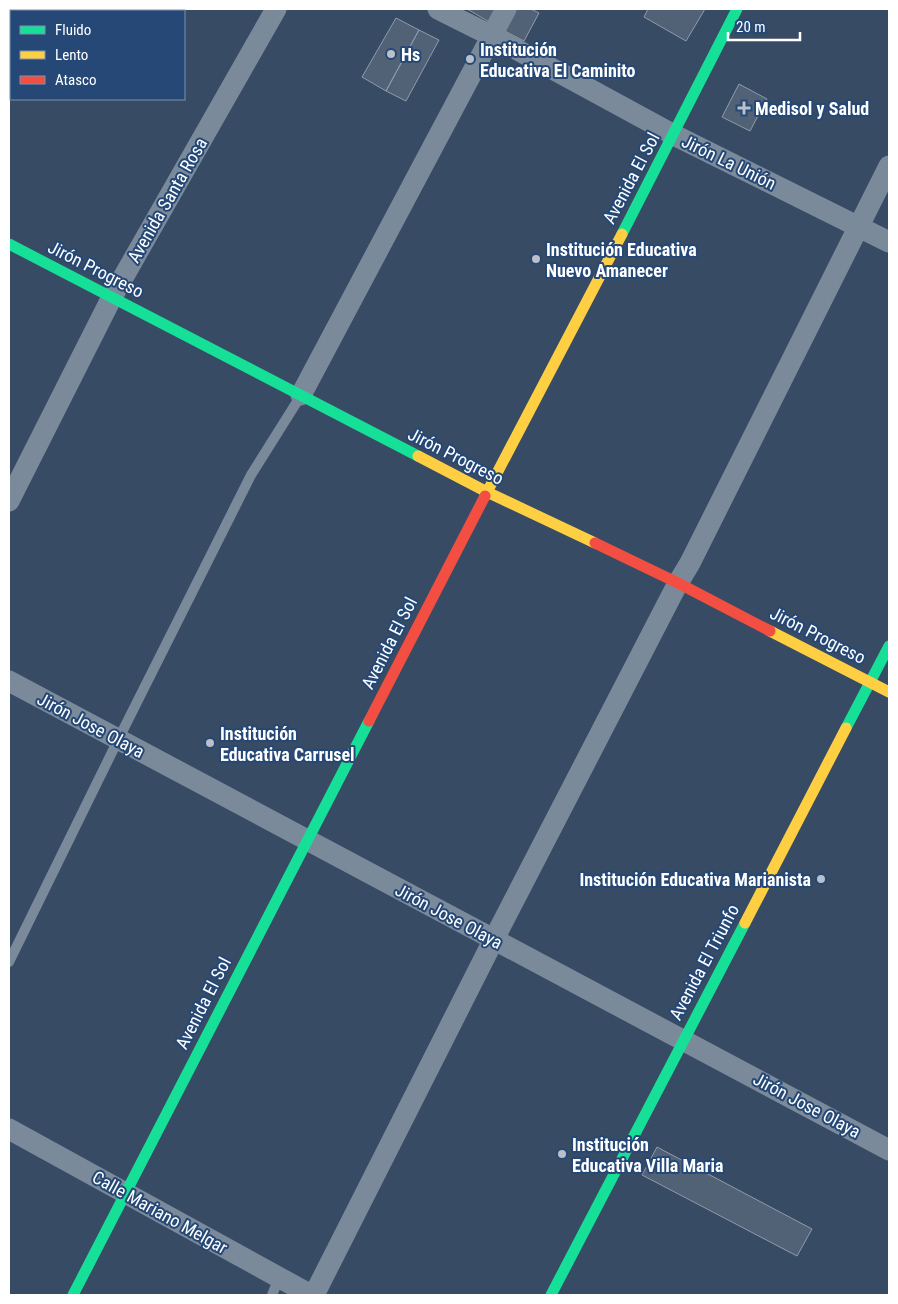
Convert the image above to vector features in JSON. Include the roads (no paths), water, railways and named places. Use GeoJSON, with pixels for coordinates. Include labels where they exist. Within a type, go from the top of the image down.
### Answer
{"type":"FeatureCollection","features":[{"type":"Feature","properties":{"kind":"street","name":"Avenida Santa Rosa"},"geometry":{"type":"LineString","coordinates":[[9,501],[112,296],[276,9]]}},
{"type":"Feature","properties":{"kind":"street","name":"Jirón La Unión"},"geometry":{"type":"LineString","coordinates":[[438,9],[492,36],[674,135],[889,242]]}},
{"type":"Feature","properties":{"kind":"street"},"geometry":{"type":"LineString","coordinates":[[301,395],[506,9]]}},
{"type":"Feature","properties":{"kind":"street","name":"Avenida El Sol"},"geometry":{"type":"LineString","coordinates":[[73,1295],[306,841],[674,135],[737,9]]}},
{"type":"Feature","properties":{"kind":"street"},"geometry":{"type":"LineString","coordinates":[[312,1295],[494,939],[694,555],[889,166]]}},
{"type":"Feature","properties":{"kind":"street","name":"Jirón Progreso"},"geometry":{"type":"LineString","coordinates":[[9,244],[487,492],[678,583],[889,692]]}},
{"type":"Feature","properties":{"kind":"street","name":"Avenida El Triunfo"},"geometry":{"type":"LineString","coordinates":[[551,1295],[889,646]]}},
{"type":"Feature","properties":{"kind":"street","name":"Jirón Jose Olaya"},"geometry":{"type":"LineString","coordinates":[[9,681],[306,841],[684,1039],[889,1150]]}},
{"type":"Feature","properties":{"kind":"street","name":"Calle Mariano Melgar"},"geometry":{"type":"LineString","coordinates":[[9,1129],[125,1194],[275,1286],[312,1295]]}},
{"type":"Feature","properties":{"kind":"lane"},"geometry":{"type":"LineString","coordinates":[[9,962],[251,475],[301,395]]}},
{"type":"Feature","properties":{"kind":"place","name":"Hs"},"geometry":{"type":"Point","coordinates":[391,54]}},
{"type":"Feature","properties":{"kind":"place","name":"Institución Educativa El Caminito"},"geometry":{"type":"Point","coordinates":[470,59]}},
{"type":"Feature","properties":{"kind":"place","name":"Medisol y Salud"},"geometry":{"type":"Point","coordinates":[744,108]}},
{"type":"Feature","properties":{"kind":"place","name":"Institución Educativa Nuevo Amanecer"},"geometry":{"type":"Point","coordinates":[536,259]}},
{"type":"Feature","properties":{"kind":"place","name":"Institución Educativa Carrusel"},"geometry":{"type":"Point","coordinates":[210,743]}},
{"type":"Feature","properties":{"kind":"place","name":"Institución Educativa Marianista"},"geometry":{"type":"Point","coordinates":[821,879]}},
{"type":"Feature","properties":{"kind":"place","name":"Institución Educativa Villa Maria"},"geometry":{"type":"Point","coordinates":[562,1154]}}]}
